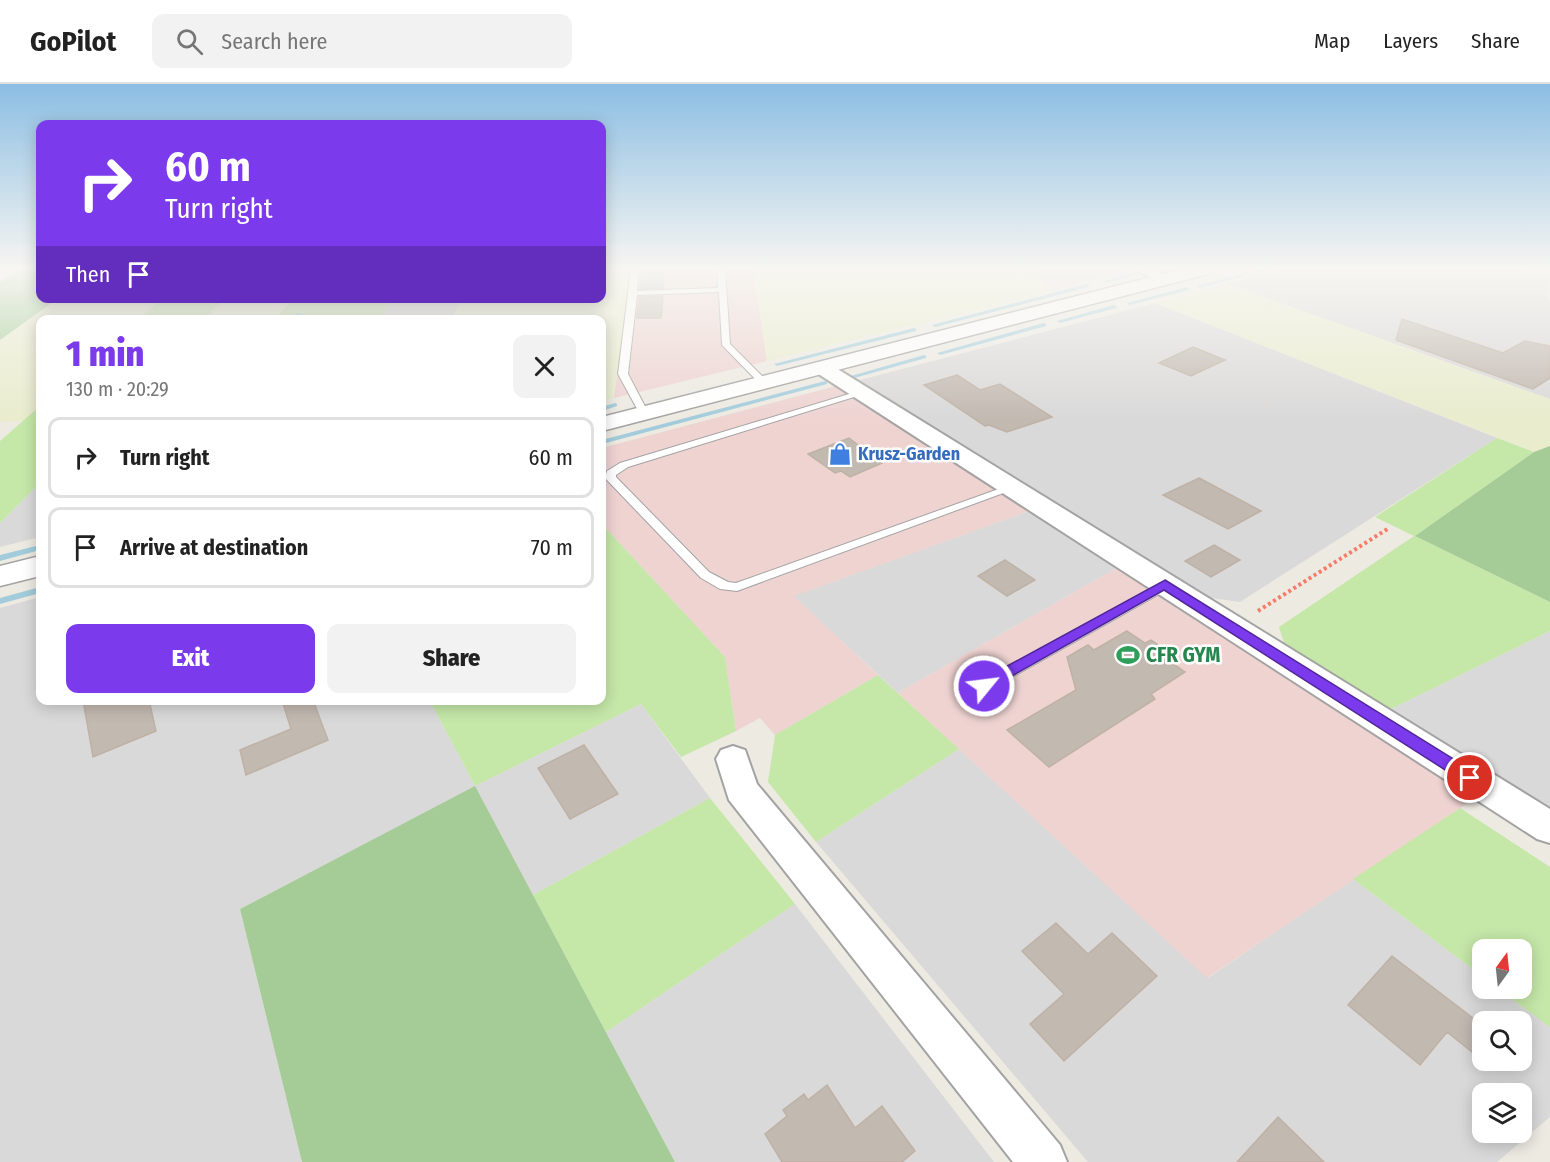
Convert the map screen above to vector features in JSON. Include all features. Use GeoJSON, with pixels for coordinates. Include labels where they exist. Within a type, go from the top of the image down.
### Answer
{"type":"FeatureCollection","features":[{"type":"Feature","properties":{"kind":"street"},"geometry":{"type":"LineString","coordinates":[[606,423],[1013,319]]}},
{"type":"Feature","properties":{"kind":"street"},"geometry":{"type":"LineString","coordinates":[[824,369],[1550,828]]}},
{"type":"Feature","properties":{"kind":"street"},"geometry":{"type":"LineString","coordinates":[[0,576],[36,567]]}},
{"type":"Feature","properties":{"kind":"street"},"geometry":{"type":"LineString","coordinates":[[733,759],[741,790],[1043,1162]]}},
{"type":"Feature","properties":{"kind":"lane"},"geometry":{"type":"LineString","coordinates":[[630,319],[623,374],[644,414]]}},
{"type":"Feature","properties":{"kind":"lane"},"geometry":{"type":"LineString","coordinates":[[724,319],[726,345],[765,384]]}},
{"type":"Feature","properties":{"kind":"lane"},"geometry":{"type":"LineString","coordinates":[[862,393],[624,465],[611,473],[610,478],[705,576],[725,586],[737,587],[1011,488]]}},
{"type":"Feature","properties":{"kind":"lane"},"geometry":{"type":"LineString","coordinates":[[984,686],[1165,585]]}},
{"type":"Feature","properties":{"kind":"path"},"geometry":{"type":"LineString","coordinates":[[1229,626],[1256,613],[1389,528]]}},
{"type":"Feature","properties":{"kind":"shaded area"},"geometry":{"type":"Polygon","coordinates":[[[624,319],[761,319],[767,361],[614,398],[624,319]]]}},
{"type":"Feature","properties":{"kind":"shaded area"},"geometry":{"type":"Polygon","coordinates":[[[1092,319],[1196,319],[1497,438],[1240,602],[1204,597],[856,381],[1092,319]]]}},
{"type":"Feature","properties":{"kind":"shaded area"},"geometry":{"type":"Polygon","coordinates":[[[1326,319],[1550,319],[1550,399],[1326,319]]]}},
{"type":"Feature","properties":{"kind":"shaded area"},"geometry":{"type":"Polygon","coordinates":[[[836,386],[1032,510],[794,596],[878,675],[775,735],[760,718],[736,731],[725,657],[606,528],[606,447],[836,386]]]}},
{"type":"Feature","properties":{"kind":"shaded area"},"geometry":{"type":"Polygon","coordinates":[[[36,487],[36,538],[0,547],[0,523],[36,487]]]}},
{"type":"Feature","properties":{"kind":"shaded area"},"geometry":{"type":"Polygon","coordinates":[[[1032,510],[1120,566],[898,693],[793,596],[1032,510]]]}},
{"type":"Feature","properties":{"kind":"shaded area"},"geometry":{"type":"Polygon","coordinates":[[[1120,566],[1481,794],[1207,978],[898,693],[1120,566]]]}},
{"type":"Feature","properties":{"kind":"shaded area"},"geometry":{"type":"Polygon","coordinates":[[[36,598],[36,705],[432,705],[475,786],[641,704],[710,798],[533,895],[475,787],[240,909],[302,1161],[0,1162],[0,608],[36,598]]]}},
{"type":"Feature","properties":{"kind":"shaded area"},"geometry":{"type":"Polygon","coordinates":[[[1550,631],[1550,812],[1387,711],[1550,631]]]}},
{"type":"Feature","properties":{"kind":"shaded area"},"geometry":{"type":"Polygon","coordinates":[[[959,749],[1208,978],[1353,879],[1472,968],[1472,999],[1512,999],[1528,1011],[1472,1011],[1472,1071],[1532,1071],[1532,1014],[1550,1027],[1550,1117],[1532,1132],[1532,1083],[1472,1083],[1472,1143],[1519,1143],[1497,1162],[1088,1162],[816,842],[959,749]]]}},
{"type":"Feature","properties":{"kind":"shaded area"},"geometry":{"type":"Polygon","coordinates":[[[795,904],[994,1162],[675,1162],[606,1032],[795,904]]]}},
{"type":"Feature","properties":{"kind":"green space"},"geometry":{"type":"Polygon","coordinates":[[[0,319],[29,319],[0,340],[0,319]]]}},
{"type":"Feature","properties":{"kind":"green space"},"geometry":{"type":"Polygon","coordinates":[[[29,319],[36,319],[36,410],[24,421],[0,422],[0,340],[29,319]]]}},
{"type":"Feature","properties":{"kind":"green space"},"geometry":{"type":"Polygon","coordinates":[[[606,319],[624,319],[614,398],[606,400],[606,319]]]}},
{"type":"Feature","properties":{"kind":"green space"},"geometry":{"type":"Polygon","coordinates":[[[761,319],[936,319],[767,361],[761,319]]]}},
{"type":"Feature","properties":{"kind":"green space"},"geometry":{"type":"Polygon","coordinates":[[[1196,319],[1326,319],[1550,399],[1550,446],[1534,452],[1196,319]]]}},
{"type":"Feature","properties":{"kind":"green space"},"geometry":{"type":"Polygon","coordinates":[[[36,410],[36,487],[0,523],[0,441],[36,410]]]}},
{"type":"Feature","properties":{"kind":"green space"},"geometry":{"type":"Polygon","coordinates":[[[1497,438],[1534,452],[1415,536],[1550,602],[1550,631],[1387,711],[1286,649],[1279,627],[1414,536],[1375,517],[1497,438]]]}},
{"type":"Feature","properties":{"kind":"green space"},"geometry":{"type":"Polygon","coordinates":[[[1550,446],[1550,602],[1415,536],[1534,452],[1550,446]]]}},
{"type":"Feature","properties":{"kind":"green space"},"geometry":{"type":"Polygon","coordinates":[[[606,528],[725,657],[736,731],[681,757],[641,704],[475,786],[432,705],[606,705],[606,528]]]}},
{"type":"Feature","properties":{"kind":"green space"},"geometry":{"type":"Polygon","coordinates":[[[878,675],[959,749],[816,842],[768,782],[775,735],[878,675]]]}},
{"type":"Feature","properties":{"kind":"green space"},"geometry":{"type":"Polygon","coordinates":[[[475,786],[675,1162],[302,1162],[240,909],[475,786]]]}},
{"type":"Feature","properties":{"kind":"green space"},"geometry":{"type":"Polygon","coordinates":[[[710,798],[795,904],[606,1032],[533,895],[710,798]]]}},
{"type":"Feature","properties":{"kind":"green space"},"geometry":{"type":"Polygon","coordinates":[[[1460,808],[1550,867],[1550,1027],[1532,1014],[1532,1011],[1528,1011],[1512,999],[1532,999],[1532,939],[1472,939],[1472,968],[1353,879],[1460,808]]]}},
{"type":"Feature","properties":{"kind":"building"},"geometry":{"type":"Polygon","coordinates":[[[1403,319],[1503,353],[1525,341],[1550,346],[1550,378],[1533,389],[1396,340],[1403,319]]]}},
{"type":"Feature","properties":{"kind":"building"},"geometry":{"type":"Polygon","coordinates":[[[1193,347],[1225,360],[1191,376],[1159,363],[1193,347]]]}},
{"type":"Feature","properties":{"kind":"building"},"geometry":{"type":"Polygon","coordinates":[[[957,375],[980,390],[1000,384],[1052,417],[1007,432],[989,425],[985,426],[924,385],[957,375]]]}},
{"type":"Feature","properties":{"kind":"building"},"geometry":{"type":"Polygon","coordinates":[[[849,438],[882,463],[850,477],[841,471],[835,473],[808,454],[849,438]]]}},
{"type":"Feature","properties":{"kind":"building"},"geometry":{"type":"Polygon","coordinates":[[[1199,478],[1261,511],[1228,529],[1163,495],[1199,478]]]}},
{"type":"Feature","properties":{"kind":"building"},"geometry":{"type":"Polygon","coordinates":[[[1214,545],[1240,560],[1211,577],[1185,561],[1214,545]]]}},
{"type":"Feature","properties":{"kind":"building"},"geometry":{"type":"Polygon","coordinates":[[[1005,560],[1035,580],[1007,596],[978,576],[1005,560]]]}},
{"type":"Feature","properties":{"kind":"building"},"geometry":{"type":"Polygon","coordinates":[[[1127,631],[1145,643],[1151,640],[1172,654],[1165,658],[1185,672],[1151,694],[1155,699],[1049,767],[1007,730],[1076,690],[1067,657],[1088,645],[1094,650],[1127,631]]]}},
{"type":"Feature","properties":{"kind":"building"},"geometry":{"type":"Polygon","coordinates":[[[84,705],[150,705],[156,731],[93,757],[84,705]]]}},
{"type":"Feature","properties":{"kind":"building"},"geometry":{"type":"Polygon","coordinates":[[[284,705],[315,705],[328,740],[246,775],[240,750],[291,729],[284,705]]]}},
{"type":"Feature","properties":{"kind":"building"},"geometry":{"type":"Polygon","coordinates":[[[584,745],[618,794],[570,819],[538,768],[584,745]]]}},
{"type":"Feature","properties":{"kind":"building"},"geometry":{"type":"Polygon","coordinates":[[[1056,923],[1088,954],[1112,933],[1157,976],[1064,1061],[1030,1024],[1064,994],[1022,951],[1056,923]]]}},
{"type":"Feature","properties":{"kind":"building"},"geometry":{"type":"Polygon","coordinates":[[[1392,956],[1472,1017],[1472,1052],[1447,1032],[1420,1065],[1348,1005],[1392,956]]]}},
{"type":"Feature","properties":{"kind":"building"},"geometry":{"type":"Polygon","coordinates":[[[827,1085],[855,1128],[882,1106],[915,1151],[902,1162],[782,1162],[765,1134],[787,1116],[783,1110],[804,1094],[808,1100],[827,1085]]]}},
{"type":"Feature","properties":{"kind":"building"},"geometry":{"type":"Polygon","coordinates":[[[1278,1117],[1324,1162],[1237,1162],[1278,1117]]]}},
{"type":"Feature","properties":{"kind":"waterway"},"geometry":{"type":"LineString","coordinates":[[935,325],[957,319]]}},
{"type":"Feature","properties":{"kind":"waterway"},"geometry":{"type":"LineString","coordinates":[[1060,321],[1067,319]]}},
{"type":"Feature","properties":{"kind":"waterway"},"geometry":{"type":"LineString","coordinates":[[940,353],[1044,325]]}},
{"type":"Feature","properties":{"kind":"waterway"},"geometry":{"type":"LineString","coordinates":[[777,364],[914,330]]}},
{"type":"Feature","properties":{"kind":"waterway"},"geometry":{"type":"LineString","coordinates":[[854,376],[924,357]]}},
{"type":"Feature","properties":{"kind":"waterway"},"geometry":{"type":"LineString","coordinates":[[606,441],[825,383]]}},
{"type":"Feature","properties":{"kind":"waterway"},"geometry":{"type":"LineString","coordinates":[[606,408],[615,405]]}},
{"type":"Feature","properties":{"kind":"waterway"},"geometry":{"type":"LineString","coordinates":[[0,558],[36,549]]}},
{"type":"Feature","properties":{"kind":"waterway"},"geometry":{"type":"LineString","coordinates":[[0,601],[36,591]]}},
{"type":"Feature","properties":{"kind":"place","name":"Krusz-Garden"},"geometry":{"type":"Point","coordinates":[840,454]}},
{"type":"Feature","properties":{"kind":"place","name":"CFR GYM"},"geometry":{"type":"Point","coordinates":[1128,655]}},
{"type":"Feature","properties":{"kind":"route"},"geometry":{"type":"LineString","coordinates":[[984,686],[1165,585],[1470,778]]}}]}
